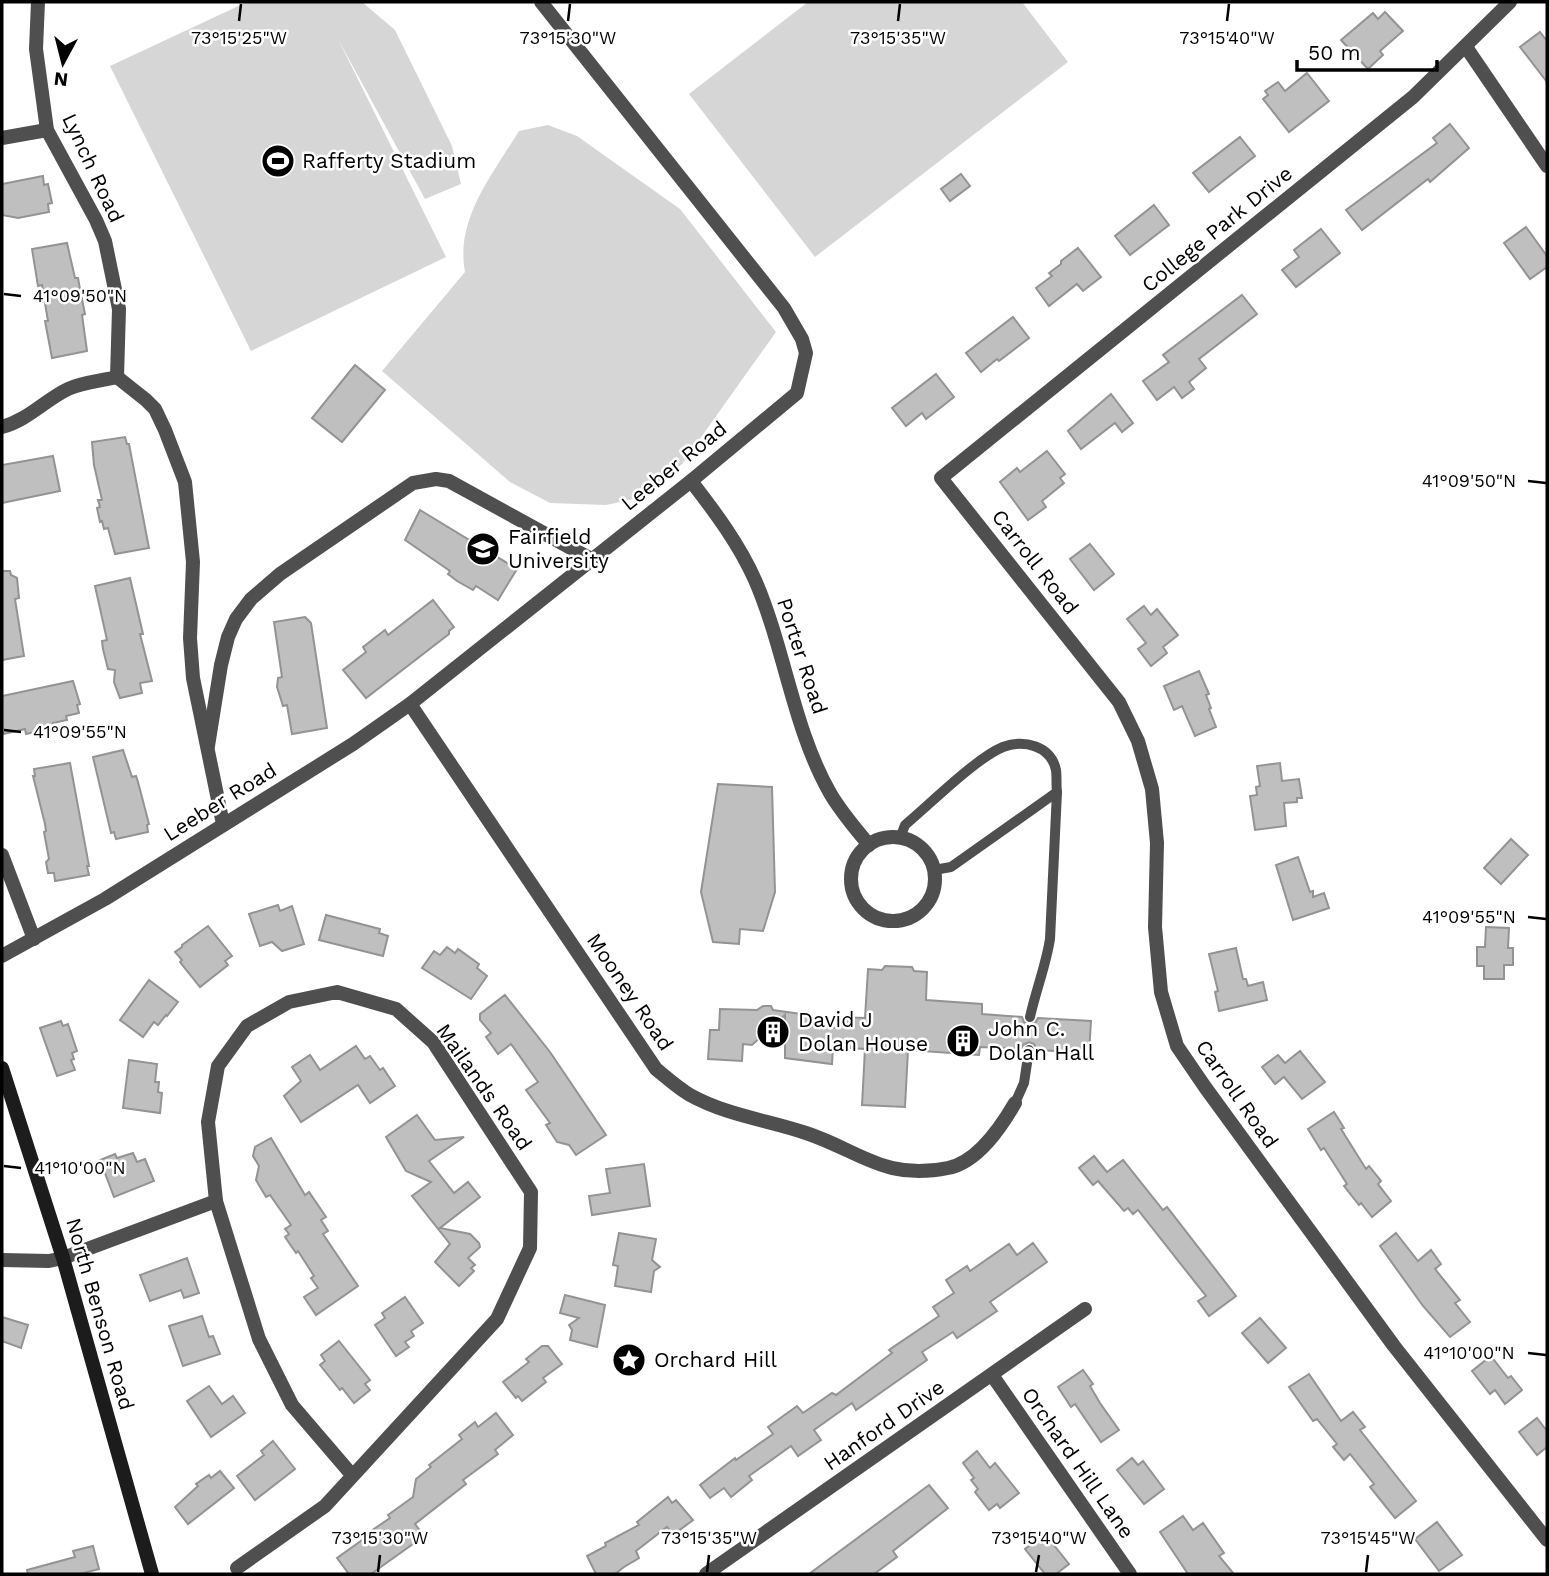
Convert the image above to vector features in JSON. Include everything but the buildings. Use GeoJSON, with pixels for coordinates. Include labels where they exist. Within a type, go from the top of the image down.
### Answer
{"type":"FeatureCollection","features":[{"type":"Feature","properties":{"kind":"main road","name":"North Benson Road"},"geometry":{"type":"LineString","coordinates":[[2,1068],[63,1258],[152,1574]]}},
{"type":"Feature","properties":{"kind":"street","name":"Lynch Road"},"geometry":{"type":"LineString","coordinates":[[38,2],[36,49],[47,130],[105,241],[119,309],[117,377]]}},
{"type":"Feature","properties":{"kind":"street","name":"Leeber Road"},"geometry":{"type":"LineString","coordinates":[[2,956],[105,900],[353,744],[410,704],[691,481],[797,393],[806,353],[802,339],[784,308],[541,2]]}},
{"type":"Feature","properties":{"kind":"street","name":"College Park Drive"},"geometry":{"type":"LineString","coordinates":[[941,478],[1413,97],[1510,2]]}},
{"type":"Feature","properties":{"kind":"street"},"geometry":{"type":"LineString","coordinates":[[1465,47],[1547,166]]}},
{"type":"Feature","properties":{"kind":"street"},"geometry":{"type":"LineString","coordinates":[[2,138],[47,130]]}},
{"type":"Feature","properties":{"kind":"street"},"geometry":{"type":"LineString","coordinates":[[2,427],[23,419],[71,388],[117,377],[155,409],[185,482],[193,562],[190,638],[193,678],[223,824]]}},
{"type":"Feature","properties":{"kind":"street","name":"Carroll Road"},"geometry":{"type":"LineString","coordinates":[[941,478],[1119,702],[1138,741],[1152,789],[1156,830],[1155,927],[1161,992],[1177,1046],[1394,1346],[1547,1540]]}},
{"type":"Feature","properties":{"kind":"street"},"geometry":{"type":"LineString","coordinates":[[208,746],[221,665],[236,619],[251,599],[280,573],[413,483],[436,479],[449,481],[591,559]]}},
{"type":"Feature","properties":{"kind":"street","name":"Porter Road"},"geometry":{"type":"LineString","coordinates":[[691,481],[730,534],[755,580],[819,770],[842,812],[869,845]]}},
{"type":"Feature","properties":{"kind":"street","name":"Mooney Road"},"geometry":{"type":"LineString","coordinates":[[410,704],[656,1069],[687,1094],[711,1106],[809,1134],[877,1165],[898,1170],[950,1168],[971,1156],[1003,1123],[1015,1103]]}},
{"type":"Feature","properties":{"kind":"street"},"geometry":{"type":"LineString","coordinates":[[889,837],[900,838],[922,849],[930,859],[934,870],[934,884],[931,897],[923,908],[912,916],[884,920],[861,906],[851,881],[853,867],[859,854],[869,845],[889,837]]}},
{"type":"Feature","properties":{"kind":"street"},"geometry":{"type":"LineString","coordinates":[[2,855],[34,939]]}},
{"type":"Feature","properties":{"kind":"street","name":"Mailands Road"},"geometry":{"type":"LineString","coordinates":[[237,1568],[325,1506],[497,1319],[530,1248],[531,1192],[433,1042],[396,1009],[337,992],[289,1002],[247,1026],[218,1066],[208,1122],[216,1201],[258,1339],[292,1405],[352,1475]]}},
{"type":"Feature","properties":{"kind":"street"},"geometry":{"type":"LineString","coordinates":[[2,1261],[37,1262],[63,1258],[216,1201]]}},
{"type":"Feature","properties":{"kind":"street","name":"Hanford Drive"},"geometry":{"type":"LineString","coordinates":[[706,1574],[1085,1309]]}},
{"type":"Feature","properties":{"kind":"street","name":"Orchard Hill Lane"},"geometry":{"type":"LineString","coordinates":[[992,1375],[1130,1574]]}},
{"type":"Feature","properties":{"kind":"lane"},"geometry":{"type":"LineString","coordinates":[[900,838],[905,825],[1001,747],[1028,743],[1038,747],[1053,762],[1056,792],[1050,939],[1030,1017]]}},
{"type":"Feature","properties":{"kind":"lane"},"geometry":{"type":"LineString","coordinates":[[934,870],[948,869],[1056,792]]}},
{"type":"Feature","properties":{"kind":"lane"},"geometry":{"type":"LineString","coordinates":[[1015,1103],[1024,1083],[1029,1050]]}},
{"type":"Feature","properties":{"kind":"shaded area","name":"Rafferty Stadium"},"geometry":{"type":"Polygon","coordinates":[[[247,2],[362,2],[395,30],[452,146],[461,184],[425,199],[338,39],[446,257],[251,351],[110,66],[247,2]]]}},
{"type":"Feature","properties":{"kind":"shaded area"},"geometry":{"type":"Polygon","coordinates":[[[808,2],[1022,2],[1068,62],[815,257],[689,94],[808,2]]]}},
{"type":"Feature","properties":{"kind":"shaded area"},"geometry":{"type":"Polygon","coordinates":[[[548,125],[577,136],[680,209],[776,332],[682,464],[644,497],[606,505],[550,503],[510,482],[382,371],[465,272],[463,252],[471,215],[478,198],[519,131],[548,125]]]}},
{"type":"Feature","properties":{"kind":"place","name":"Rafferty Stadium"},"geometry":{"type":"Point","coordinates":[278,161]}},
{"type":"Feature","properties":{"kind":"place","name":"Fairfield University"},"geometry":{"type":"Point","coordinates":[483,549]}},
{"type":"Feature","properties":{"kind":"place","name":"David J Dolan House"},"geometry":{"type":"Point","coordinates":[773,1032]}},
{"type":"Feature","properties":{"kind":"place","name":"John C. Dolan Hall"},"geometry":{"type":"Point","coordinates":[963,1041]}},
{"type":"Feature","properties":{"kind":"place","name":"Orchard Hill"},"geometry":{"type":"Point","coordinates":[629,1360]}}]}
